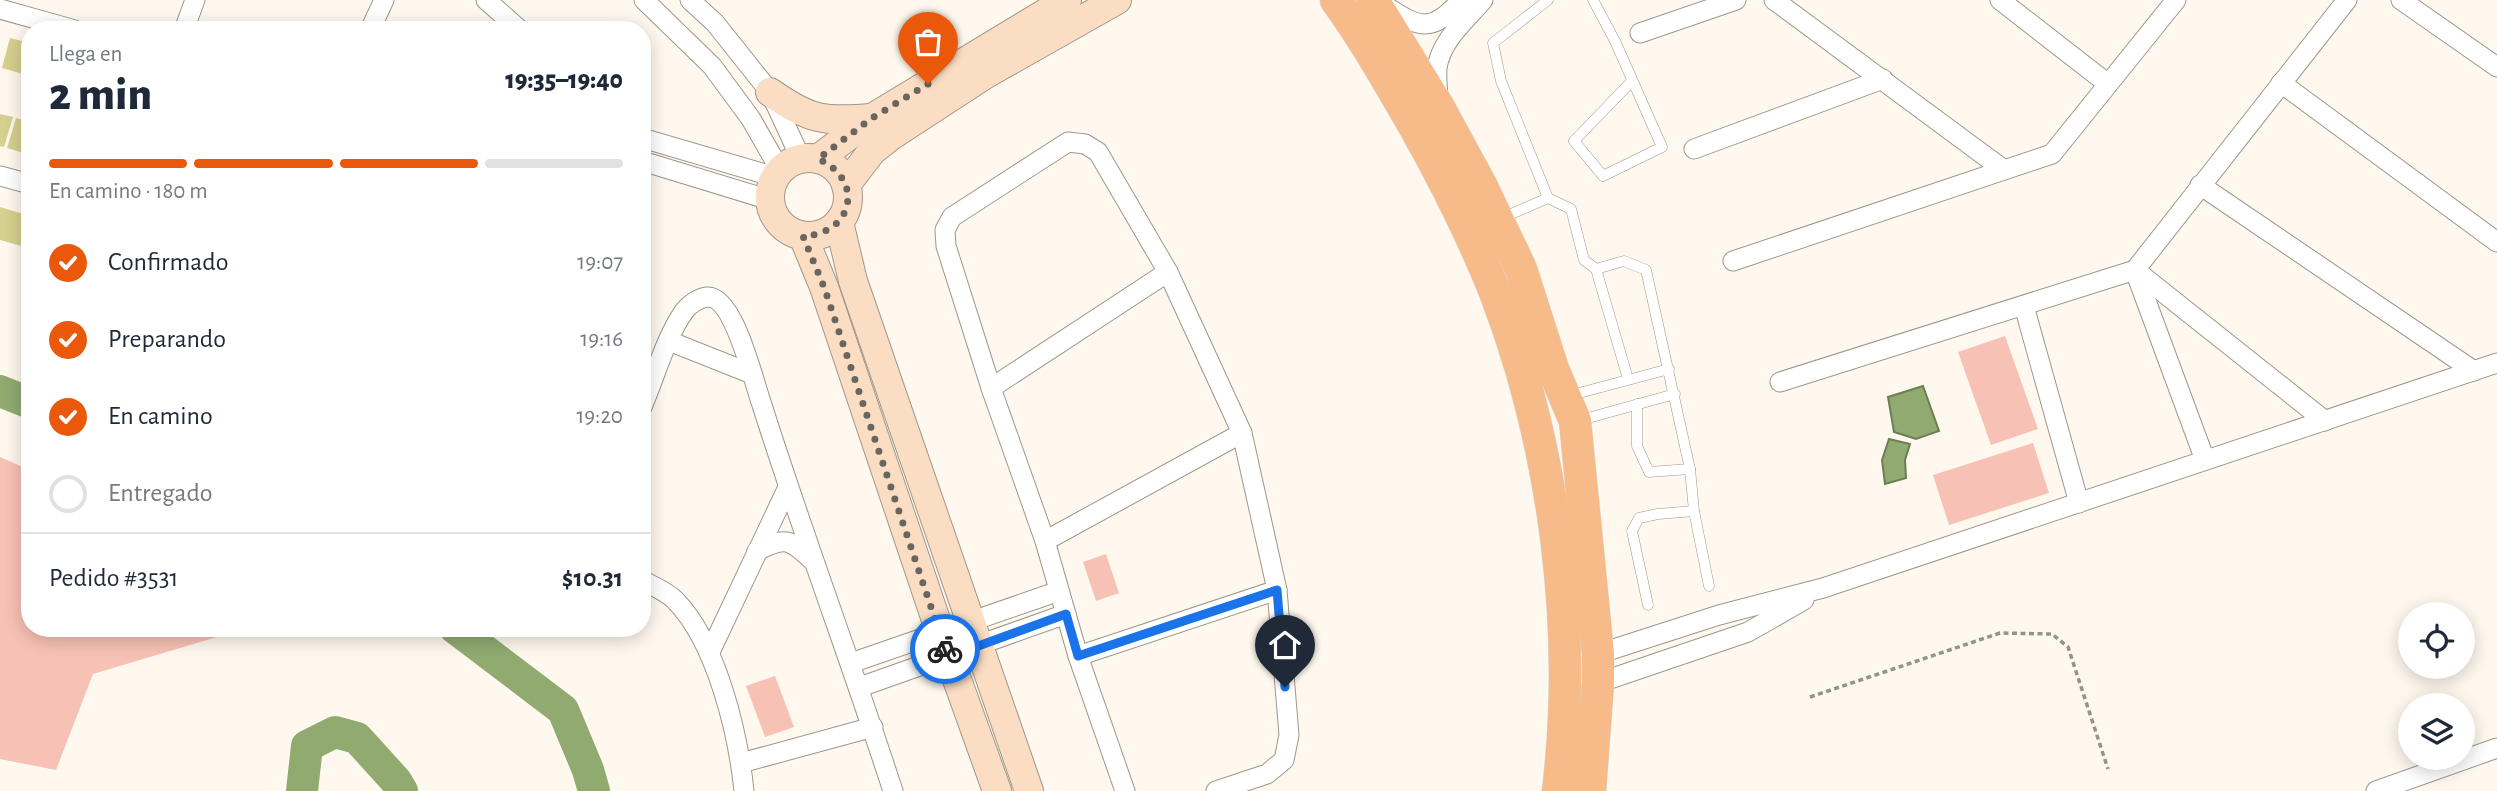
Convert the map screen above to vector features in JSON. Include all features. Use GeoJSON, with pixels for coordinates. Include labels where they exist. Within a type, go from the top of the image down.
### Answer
{"type":"FeatureCollection","features":[{"type":"Feature","properties":{"kind":"main road"},"geometry":{"type":"LineString","coordinates":[[1336,0],[1394,92],[1447,185],[1494,292],[1526,386],[1549,491],[1562,597],[1565,677],[1558,791]]}},
{"type":"Feature","properties":{"kind":"main road"},"geometry":{"type":"LineString","coordinates":[[1375,0],[1438,106],[1498,220],[1521,270],[1553,369],[1570,409],[1598,669],[1590,791]]}},
{"type":"Feature","properties":{"kind":"street"},"geometry":{"type":"LineString","coordinates":[[4,0],[0,9],[43,21]]}},
{"type":"Feature","properties":{"kind":"street"},"geometry":{"type":"LineString","coordinates":[[187,21],[195,0]]}},
{"type":"Feature","properties":{"kind":"street"},"geometry":{"type":"LineString","coordinates":[[374,21],[384,0]]}},
{"type":"Feature","properties":{"kind":"street"},"geometry":{"type":"LineString","coordinates":[[486,0],[510,21]]}},
{"type":"Feature","properties":{"kind":"street"},"geometry":{"type":"LineString","coordinates":[[644,0],[712,66],[789,173]]}},
{"type":"Feature","properties":{"kind":"street"},"geometry":{"type":"LineString","coordinates":[[690,0],[715,23],[770,92],[795,110],[816,118],[841,121],[872,118]]}},
{"type":"Feature","properties":{"kind":"street"},"geometry":{"type":"LineString","coordinates":[[651,164],[684,174],[789,173],[831,164],[846,185],[848,198],[839,222],[829,231],[803,236],[790,232],[780,224],[773,213],[789,173],[872,118],[1067,0]]}},
{"type":"Feature","properties":{"kind":"street"},"geometry":{"type":"LineString","coordinates":[[846,185],[872,151],[891,135],[986,74],[1117,0]]}},
{"type":"Feature","properties":{"kind":"street"},"geometry":{"type":"LineString","coordinates":[[1375,0],[1423,24],[1446,28],[1483,0]]}},
{"type":"Feature","properties":{"kind":"street"},"geometry":{"type":"LineString","coordinates":[[1438,106],[1437,69],[1446,28],[1461,0]]}},
{"type":"Feature","properties":{"kind":"street"},"geometry":{"type":"LineString","coordinates":[[1640,33],[1735,0]]}},
{"type":"Feature","properties":{"kind":"street"},"geometry":{"type":"LineString","coordinates":[[1774,0],[2004,170]]}},
{"type":"Feature","properties":{"kind":"street"},"geometry":{"type":"LineString","coordinates":[[2000,0],[2108,84]]}},
{"type":"Feature","properties":{"kind":"street"},"geometry":{"type":"LineString","coordinates":[[1733,261],[2052,154],[2176,0]]}},
{"type":"Feature","properties":{"kind":"street"},"geometry":{"type":"LineString","coordinates":[[1780,382],[2135,270],[2347,0]]}},
{"type":"Feature","properties":{"kind":"street"},"geometry":{"type":"LineString","coordinates":[[2401,0],[2497,67]]}},
{"type":"Feature","properties":{"kind":"street"},"geometry":{"type":"LineString","coordinates":[[1694,149],[1883,79]]}},
{"type":"Feature","properties":{"kind":"street"},"geometry":{"type":"LineString","coordinates":[[2281,83],[2497,242]]}},
{"type":"Feature","properties":{"kind":"street"},"geometry":{"type":"LineString","coordinates":[[770,92],[789,173]]}},
{"type":"Feature","properties":{"kind":"street"},"geometry":{"type":"LineString","coordinates":[[722,162],[735,161],[747,155],[755,144],[758,131]]}},
{"type":"Feature","properties":{"kind":"street"},"geometry":{"type":"LineString","coordinates":[[651,141],[722,162],[789,173]]}},
{"type":"Feature","properties":{"kind":"street"},"geometry":{"type":"LineString","coordinates":[[1125,791],[1078,656],[1045,541],[991,388],[946,246],[945,230],[952,217],[1068,142],[1085,144],[1098,152],[1168,272],[1242,433],[1277,590],[1289,735],[1284,760],[1267,774],[1216,791]]}},
{"type":"Feature","properties":{"kind":"street"},"geometry":{"type":"LineString","coordinates":[[684,174],[690,153]]}},
{"type":"Feature","properties":{"kind":"street"},"geometry":{"type":"LineString","coordinates":[[0,176],[21,182]]}},
{"type":"Feature","properties":{"kind":"street"},"geometry":{"type":"LineString","coordinates":[[2200,186],[2474,370]]}},
{"type":"Feature","properties":{"kind":"street"},"geometry":{"type":"LineString","coordinates":[[839,222],[853,281],[1028,791]]}},
{"type":"Feature","properties":{"kind":"street"},"geometry":{"type":"LineString","coordinates":[[803,236],[824,287],[944,644],[997,791]]}},
{"type":"Feature","properties":{"kind":"street"},"geometry":{"type":"LineString","coordinates":[[2135,270],[2325,421]]}},
{"type":"Feature","properties":{"kind":"street"},"geometry":{"type":"LineString","coordinates":[[2135,270],[2205,460]]}},
{"type":"Feature","properties":{"kind":"street"},"geometry":{"type":"LineString","coordinates":[[991,388],[1168,272]]}},
{"type":"Feature","properties":{"kind":"street"},"geometry":{"type":"LineString","coordinates":[[651,385],[686,309],[696,300],[709,297],[722,302],[731,313],[788,487],[860,687],[893,791]]}},
{"type":"Feature","properties":{"kind":"street"},"geometry":{"type":"LineString","coordinates":[[2024,306],[2079,503]]}},
{"type":"Feature","properties":{"kind":"street"},"geometry":{"type":"LineString","coordinates":[[669,341],[752,374]]}},
{"type":"Feature","properties":{"kind":"street"},"geometry":{"type":"LineString","coordinates":[[1598,669],[1731,611],[1823,588],[2497,363]]}},
{"type":"Feature","properties":{"kind":"street"},"geometry":{"type":"LineString","coordinates":[[1045,541],[1242,433]]}},
{"type":"Feature","properties":{"kind":"street"},"geometry":{"type":"LineString","coordinates":[[710,652],[788,487]]}},
{"type":"Feature","properties":{"kind":"street"},"geometry":{"type":"LineString","coordinates":[[757,551],[777,541],[786,541],[801,548],[815,562]]}},
{"type":"Feature","properties":{"kind":"street"},"geometry":{"type":"LineString","coordinates":[[651,585],[673,598],[691,620],[710,652],[740,750],[744,791]]}},
{"type":"Feature","properties":{"kind":"street"},"geometry":{"type":"LineString","coordinates":[[1598,669],[1748,632],[1823,588]]}},
{"type":"Feature","properties":{"kind":"street"},"geometry":{"type":"LineString","coordinates":[[1078,656],[1277,590]]}},
{"type":"Feature","properties":{"kind":"street"},"geometry":{"type":"LineString","coordinates":[[973,634],[1059,591]]}},
{"type":"Feature","properties":{"kind":"street"},"geometry":{"type":"LineString","coordinates":[[851,663],[944,644],[973,634],[1066,614]]}},
{"type":"Feature","properties":{"kind":"street"},"geometry":{"type":"LineString","coordinates":[[860,687],[944,644]]}},
{"type":"Feature","properties":{"kind":"street"},"geometry":{"type":"LineString","coordinates":[[741,763],[873,727]]}},
{"type":"Feature","properties":{"kind":"street"},"geometry":{"type":"LineString","coordinates":[[2376,791],[2497,748]]}},
{"type":"Feature","properties":{"kind":"lane"},"geometry":{"type":"LineString","coordinates":[[1548,0],[1493,43],[1501,81],[1548,198],[1571,209],[1584,260],[1596,269],[1628,379]]}},
{"type":"Feature","properties":{"kind":"lane"},"geometry":{"type":"LineString","coordinates":[[1593,0],[1662,147],[1603,176],[1574,141],[1631,82]]}},
{"type":"Feature","properties":{"kind":"lane"},"geometry":{"type":"LineString","coordinates":[[1498,220],[1548,198]]}},
{"type":"Feature","properties":{"kind":"lane"},"geometry":{"type":"LineString","coordinates":[[1596,269],[1624,261],[1646,270],[1690,469],[1694,511],[1709,586]]}},
{"type":"Feature","properties":{"kind":"lane"},"geometry":{"type":"LineString","coordinates":[[1570,409],[1628,379],[1669,369]]}},
{"type":"Feature","properties":{"kind":"lane"},"geometry":{"type":"LineString","coordinates":[[1570,409],[1637,404],[1675,394]]}},
{"type":"Feature","properties":{"kind":"lane"},"geometry":{"type":"LineString","coordinates":[[1637,404],[1637,446],[1649,472],[1690,469]]}},
{"type":"Feature","properties":{"kind":"lane"},"geometry":{"type":"LineString","coordinates":[[1648,605],[1632,531],[1639,518],[1694,511]]}},
{"type":"Feature","properties":{"kind":"path"},"geometry":{"type":"LineString","coordinates":[[1810,697],[2000,633],[2052,634],[2068,647],[2108,769]]}},
{"type":"Feature","properties":{"kind":"shaded area"},"geometry":{"type":"Polygon","coordinates":[[[2005,336],[2038,429],[1991,445],[1958,352],[2005,336]]]}},
{"type":"Feature","properties":{"kind":"shaded area"},"geometry":{"type":"Polygon","coordinates":[[[1923,386],[1939,431],[1916,439],[1894,432],[1888,397],[1923,386]]]}},
{"type":"Feature","properties":{"kind":"shaded area"},"geometry":{"type":"Polygon","coordinates":[[[1889,439],[1910,444],[1905,460],[1906,478],[1885,484],[1882,460],[1889,439]]]}},
{"type":"Feature","properties":{"kind":"shaded area"},"geometry":{"type":"Polygon","coordinates":[[[2033,443],[2049,493],[1949,525],[1933,475],[2033,443]]]}},
{"type":"Feature","properties":{"kind":"shaded area"},"geometry":{"type":"Polygon","coordinates":[[[0,457],[21,466],[21,637],[217,637],[93,674],[56,770],[0,759],[0,457]]]}},
{"type":"Feature","properties":{"kind":"shaded area"},"geometry":{"type":"Polygon","coordinates":[[[1106,554],[1119,593],[1096,601],[1083,562],[1106,554]]]}},
{"type":"Feature","properties":{"kind":"shaded area"},"geometry":{"type":"Polygon","coordinates":[[[775,676],[794,727],[765,737],[746,686],[775,676]]]}},
{"type":"Feature","properties":{"kind":"building"},"geometry":{"type":"Polygon","coordinates":[[[10,38],[21,41],[21,73],[2,68],[10,38]]]}},
{"type":"Feature","properties":{"kind":"building"},"geometry":{"type":"Polygon","coordinates":[[[0,114],[13,117],[4,147],[0,146],[0,114]]]}},
{"type":"Feature","properties":{"kind":"building"},"geometry":{"type":"Polygon","coordinates":[[[16,118],[21,119],[21,152],[7,148],[16,118]]]}},
{"type":"Feature","properties":{"kind":"building"},"geometry":{"type":"Polygon","coordinates":[[[0,207],[21,213],[21,246],[0,240],[0,207]]]}},
{"type":"Feature","properties":{"kind":"waterway"},"geometry":{"type":"LineString","coordinates":[[0,391],[21,399]]}},
{"type":"Feature","properties":{"kind":"waterway"},"geometry":{"type":"LineString","coordinates":[[467,637],[563,710],[594,791]]}},
{"type":"Feature","properties":{"kind":"waterway"},"geometry":{"type":"LineString","coordinates":[[302,791],[307,746],[335,732],[357,738],[402,791]]}},
{"type":"Feature","properties":{"kind":"way so far"},"geometry":{"type":"LineString","coordinates":[[928,84],[872,118],[818,159],[831,164],[840,174],[846,185],[848,198],[839,222],[829,231],[803,236],[824,287],[945,649]]}},
{"type":"Feature","properties":{"kind":"route"},"geometry":{"type":"LineString","coordinates":[[945,649],[948,657],[1066,614],[1078,656],[1277,590],[1285,687]]}}]}
